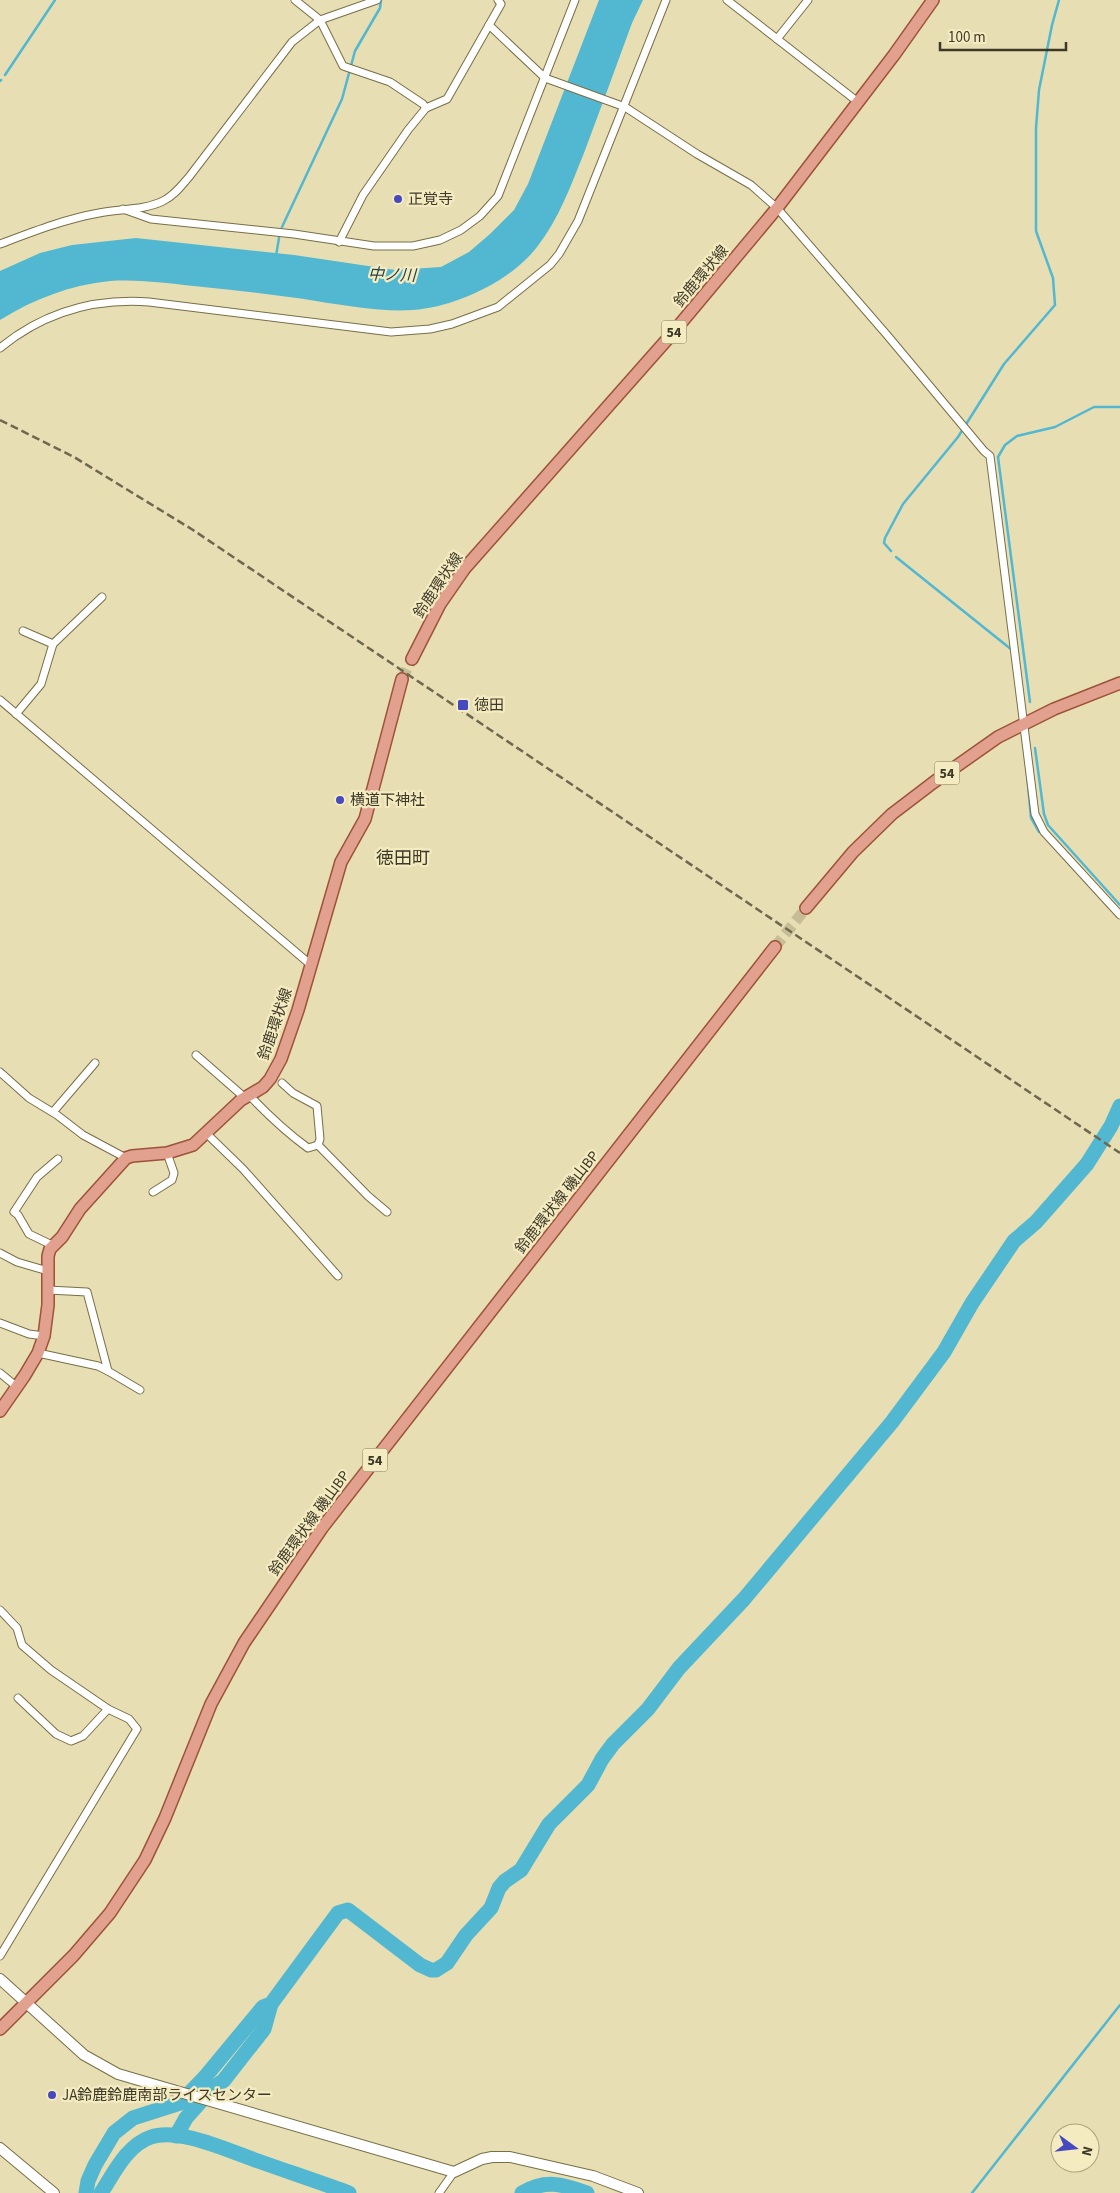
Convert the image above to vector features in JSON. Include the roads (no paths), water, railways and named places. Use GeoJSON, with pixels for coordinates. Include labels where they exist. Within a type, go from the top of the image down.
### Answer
{"type":"FeatureCollection","features":[{"type":"Feature","properties":{"kind":"main road","name":"鈴鹿環状線"},"geometry":{"type":"LineString","coordinates":[[412,659],[440,604],[465,568],[671,335],[776,208],[858,102],[933,0]]}},
{"type":"Feature","properties":{"kind":"main road","name":"鈴鹿環状線"},"geometry":{"type":"LineString","coordinates":[[126,1158],[167,1153],[193,1146],[226,1113],[247,1096],[263,1087],[270,1079],[281,1058],[342,862],[365,819],[402,679]]}},
{"type":"Feature","properties":{"kind":"main road","name":"54"},"geometry":{"type":"LineString","coordinates":[[806,908],[853,852],[892,814],[998,737],[1054,709],[1120,683]]}},
{"type":"Feature","properties":{"kind":"main road","name":"鈴鹿環状線 磯山BP"},"geometry":{"type":"LineString","coordinates":[[27,2004],[74,1955],[110,1913],[145,1860],[165,1818],[211,1704],[244,1643],[322,1528],[775,947]]}},
{"type":"Feature","properties":{"kind":"main road"},"geometry":{"type":"LineString","coordinates":[[0,1411],[38,1353],[44,1336],[48,1290],[48,1256],[80,1209],[126,1158]]}},
{"type":"Feature","properties":{"kind":"main road","name":"54"},"geometry":{"type":"LineString","coordinates":[[0,2029],[27,2004]]}},
{"type":"Feature","properties":{"kind":"street"},"geometry":{"type":"LineString","coordinates":[[295,0],[320,20],[342,64],[397,86],[426,108]]}},
{"type":"Feature","properties":{"kind":"street"},"geometry":{"type":"LineString","coordinates":[[0,244],[72,220],[152,205],[175,193],[284,51],[303,32],[320,20],[377,0]]}},
{"type":"Feature","properties":{"kind":"street"},"geometry":{"type":"LineString","coordinates":[[339,242],[363,195],[426,108],[447,99],[502,4],[498,0]]}},
{"type":"Feature","properties":{"kind":"street"},"geometry":{"type":"LineString","coordinates":[[123,209],[151,219],[395,247],[427,244],[450,236],[480,216],[492,204],[503,186],[575,0]]}},
{"type":"Feature","properties":{"kind":"street"},"geometry":{"type":"LineString","coordinates":[[0,348],[28,328],[62,312],[97,303],[158,303],[391,332],[430,329],[498,307],[538,276],[559,254],[578,222],[666,0]]}},
{"type":"Feature","properties":{"kind":"street"},"geometry":{"type":"LineString","coordinates":[[727,0],[858,102]]}},
{"type":"Feature","properties":{"kind":"street"},"geometry":{"type":"LineString","coordinates":[[777,39],[808,0]]}},
{"type":"Feature","properties":{"kind":"street"},"geometry":{"type":"LineString","coordinates":[[489,25],[545,78],[623,107],[697,154],[751,185],[776,208],[990,456],[1035,814],[1040,826],[1049,839],[1120,915]]}},
{"type":"Feature","properties":{"kind":"street"},"geometry":{"type":"LineString","coordinates":[[16,714],[41,684],[53,644],[102,597]]}},
{"type":"Feature","properties":{"kind":"street"},"geometry":{"type":"LineString","coordinates":[[23,631],[53,644]]}},
{"type":"Feature","properties":{"kind":"street"},"geometry":{"type":"LineString","coordinates":[[0,700],[311,964]]}},
{"type":"Feature","properties":{"kind":"street"},"geometry":{"type":"LineString","coordinates":[[196,1055],[247,1096],[288,1134],[308,1148],[318,1145]]}},
{"type":"Feature","properties":{"kind":"street"},"geometry":{"type":"LineString","coordinates":[[53,1112],[95,1062]]}},
{"type":"Feature","properties":{"kind":"street"},"geometry":{"type":"LineString","coordinates":[[0,1072],[29,1098],[53,1112],[84,1135],[126,1158]]}},
{"type":"Feature","properties":{"kind":"street"},"geometry":{"type":"LineString","coordinates":[[282,1082],[293,1093],[317,1106],[320,1139],[318,1145]]}},
{"type":"Feature","properties":{"kind":"street"},"geometry":{"type":"LineString","coordinates":[[206,1134],[251,1178],[338,1276]]}},
{"type":"Feature","properties":{"kind":"street"},"geometry":{"type":"LineString","coordinates":[[318,1145],[362,1190],[387,1212]]}},
{"type":"Feature","properties":{"kind":"street"},"geometry":{"type":"LineString","coordinates":[[153,1192],[172,1180],[174,1173],[167,1153]]}},
{"type":"Feature","properties":{"kind":"street"},"geometry":{"type":"LineString","coordinates":[[54,1246],[29,1234],[18,1215],[14,1212],[37,1177],[58,1158]]}},
{"type":"Feature","properties":{"kind":"street"},"geometry":{"type":"LineString","coordinates":[[0,1253],[17,1262],[48,1271]]}},
{"type":"Feature","properties":{"kind":"street"},"geometry":{"type":"LineString","coordinates":[[48,1290],[87,1292],[108,1371]]}},
{"type":"Feature","properties":{"kind":"street"},"geometry":{"type":"LineString","coordinates":[[0,1323],[29,1334],[44,1336]]}},
{"type":"Feature","properties":{"kind":"street"},"geometry":{"type":"LineString","coordinates":[[38,1353],[98,1366],[140,1390]]}},
{"type":"Feature","properties":{"kind":"street"},"geometry":{"type":"LineString","coordinates":[[0,1373],[17,1387]]}},
{"type":"Feature","properties":{"kind":"street"},"geometry":{"type":"LineString","coordinates":[[0,1610],[18,1628],[22,1645],[51,1670],[108,1709],[129,1719],[137,1729],[0,1956]]}},
{"type":"Feature","properties":{"kind":"street"},"geometry":{"type":"LineString","coordinates":[[18,1698],[56,1734],[71,1742],[83,1736],[108,1709]]}},
{"type":"Feature","properties":{"kind":"street"},"geometry":{"type":"LineString","coordinates":[[0,1978],[84,2055],[118,2074],[454,2172]]}},
{"type":"Feature","properties":{"kind":"street"},"geometry":{"type":"LineString","coordinates":[[0,2148],[54,2193]]}},
{"type":"Feature","properties":{"kind":"street"},"geometry":{"type":"LineString","coordinates":[[439,2193],[454,2172],[482,2159],[492,2157],[510,2157],[593,2176],[638,2193]]}},
{"type":"Feature","properties":{"kind":"water","name":"中ノ川"},"geometry":{"type":"Polygon","coordinates":[[[599,0],[643,0],[632,23],[564,202],[552,225],[537,247],[513,271],[498,281],[464,298],[447,304],[413,310],[389,310],[352,307],[260,293],[169,283],[110,281],[81,286],[53,294],[39,299],[0,320],[0,271],[40,253],[72,245],[136,238],[294,255],[395,270],[441,267],[469,252],[514,210],[528,184],[599,0]]]}},
{"type":"Feature","properties":{"kind":"waterway"},"geometry":{"type":"LineString","coordinates":[[5,75],[55,0]]}},
{"type":"Feature","properties":{"kind":"waterway"},"geometry":{"type":"LineString","coordinates":[[282,227],[342,99],[355,51],[380,8],[381,0]]}},
{"type":"Feature","properties":{"kind":"waterway"},"geometry":{"type":"LineString","coordinates":[[891,551],[884,543],[885,538],[903,504],[958,437],[1004,364],[1055,305],[1053,278],[1036,231],[1036,128],[1039,90],[1059,0]]}},
{"type":"Feature","properties":{"kind":"waterway"},"geometry":{"type":"LineString","coordinates":[[276,256],[279,238]]}},
{"type":"Feature","properties":{"kind":"waterway"},"geometry":{"type":"LineString","coordinates":[[1030,702],[998,457],[1005,445],[1017,436],[1055,427],[1094,407],[1120,407]]}},
{"type":"Feature","properties":{"kind":"waterway"},"geometry":{"type":"LineString","coordinates":[[896,557],[1012,650]]}},
{"type":"Feature","properties":{"kind":"waterway"},"geometry":{"type":"LineString","coordinates":[[1035,748],[1044,814],[1048,825],[1120,905]]}},
{"type":"Feature","properties":{"kind":"waterway"},"geometry":{"type":"LineString","coordinates":[[1027,774],[1031,818],[1039,832]]}},
{"type":"Feature","properties":{"kind":"waterway"},"geometry":{"type":"LineString","coordinates":[[86,2193],[88,2181],[95,2165],[114,2133],[133,2118],[180,2103],[205,2077],[263,2007],[271,2004],[338,1913],[348,1910],[420,1965],[436,1970],[447,1963],[466,1935],[491,1908],[499,1888],[505,1881],[521,1870],[549,1824],[588,1785],[602,1759],[613,1744],[648,1709],[679,1668],[744,1599],[892,1422],[944,1352],[972,1303],[1014,1241],[1036,1222],[1087,1164],[1111,1126],[1120,1106]]}},
{"type":"Feature","properties":{"kind":"waterway"},"geometry":{"type":"LineString","coordinates":[[176,2136],[186,2118],[211,2090],[224,2080],[264,2029],[271,2004]]}},
{"type":"Feature","properties":{"kind":"waterway"},"geometry":{"type":"LineString","coordinates":[[972,2193],[1120,2005]]}},
{"type":"Feature","properties":{"kind":"waterway"},"geometry":{"type":"LineString","coordinates":[[101,2193],[122,2160],[135,2146],[151,2137],[163,2135],[176,2135],[205,2142],[349,2193]]}},
{"type":"Feature","properties":{"kind":"waterway"},"geometry":{"type":"LineString","coordinates":[[522,2193],[546,2184],[562,2185],[587,2193]]}},
{"type":"Feature","properties":{"kind":"tunnel"},"geometry":{"type":"LineString","coordinates":[[402,679],[412,659]]}},
{"type":"Feature","properties":{"kind":"tunnel"},"geometry":{"type":"LineString","coordinates":[[775,947],[806,908]]}},
{"type":"Feature","properties":{"kind":"railway"},"geometry":{"type":"LineString","coordinates":[[0,420],[74,457],[193,530],[1120,1153]]}},
{"type":"Feature","properties":{"kind":"place","name":"正覚寺"},"geometry":{"type":"Point","coordinates":[398,199]}},
{"type":"Feature","properties":{"kind":"place","name":"徳田"},"geometry":{"type":"Point","coordinates":[463,705]}},
{"type":"Feature","properties":{"kind":"place","name":"横道下神社"},"geometry":{"type":"Point","coordinates":[340,800]}},
{"type":"Feature","properties":{"kind":"place","name":"JA鈴鹿鈴鹿南部ライスセンター"},"geometry":{"type":"Point","coordinates":[52,2095]}},
{"type":"Feature","properties":{"kind":"district","name":"徳田町"},"geometry":{"type":"Point","coordinates":[403,858]}}]}
